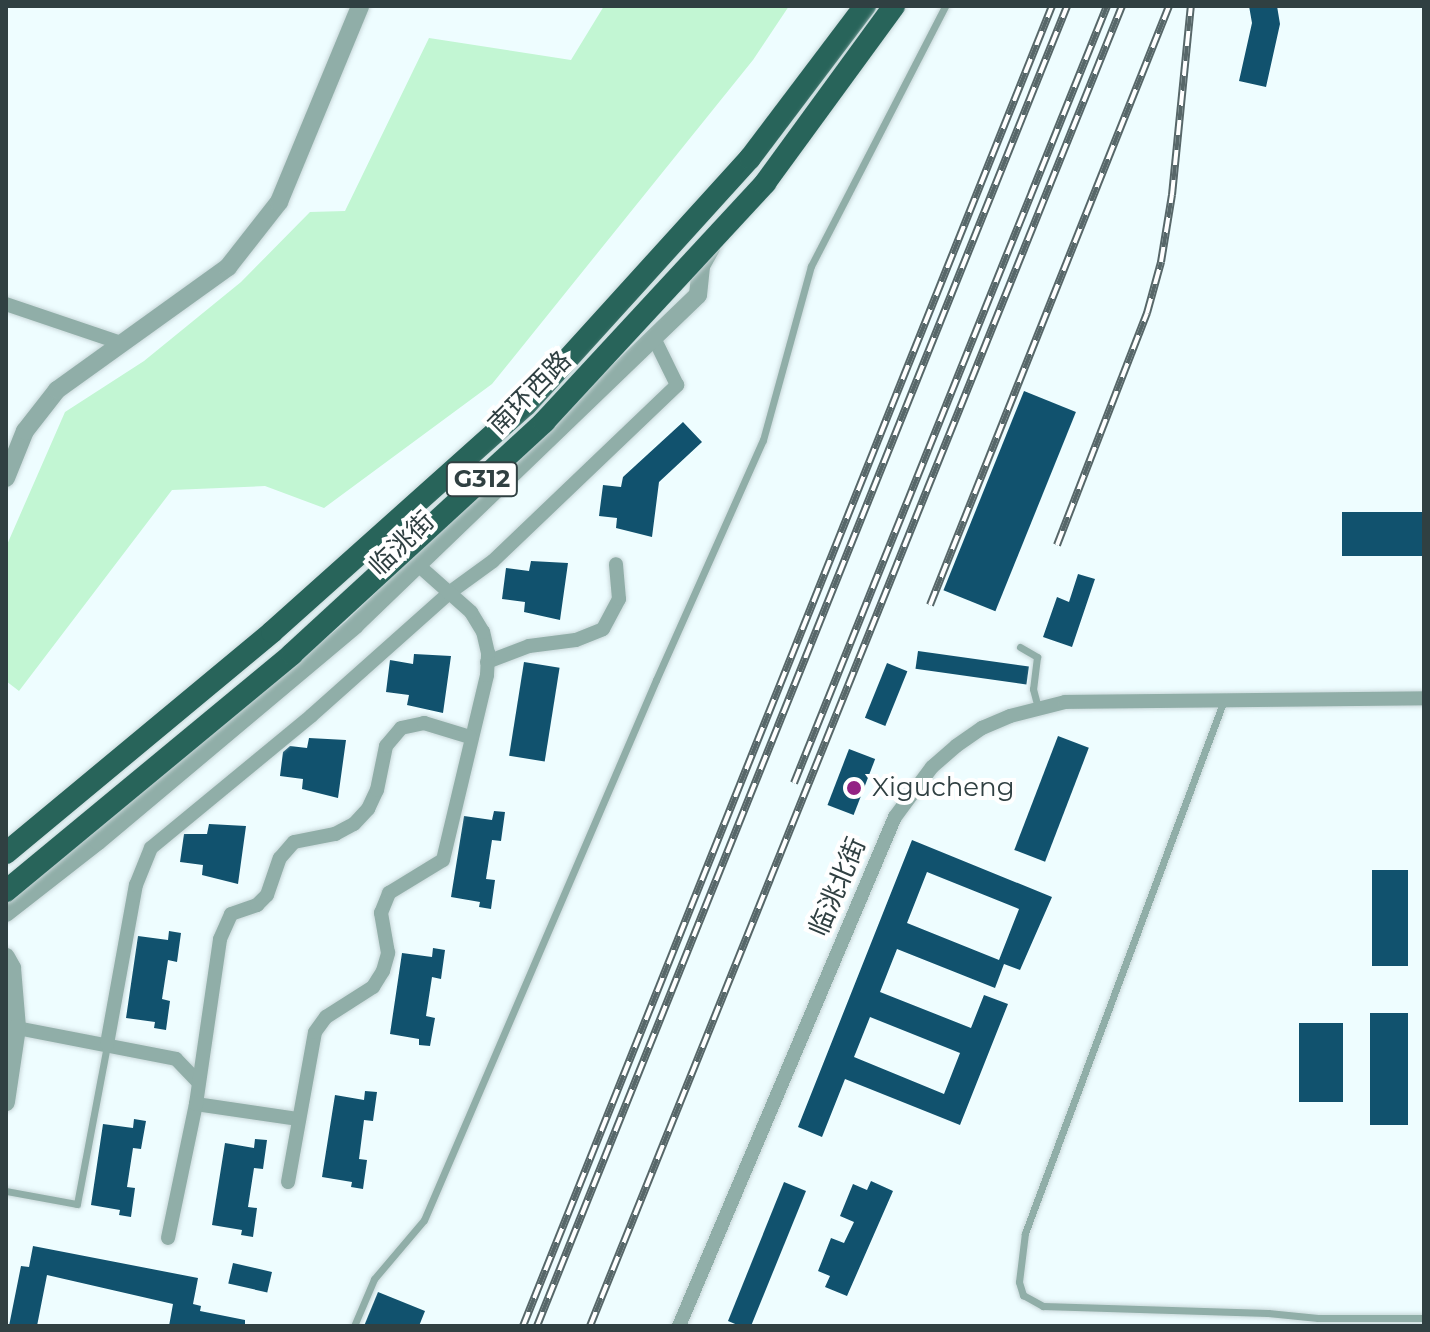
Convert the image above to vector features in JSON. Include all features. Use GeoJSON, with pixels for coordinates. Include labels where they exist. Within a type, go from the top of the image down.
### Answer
{"type":"FeatureCollection","features":[{"type":"Feature","properties":{"kind":"highway","name":"南环西路"},"geometry":{"type":"LineString","coordinates":[[6,853],[272,632],[526,405],[750,158],[865,6]]}},
{"type":"Feature","properties":{"kind":"highway","name":"南环西路"},"geometry":{"type":"LineString","coordinates":[[6,891],[292,654],[544,422],[765,183],[894,6]]}},
{"type":"Feature","properties":{"kind":"street"},"geometry":{"type":"LineString","coordinates":[[6,478],[25,431],[57,390],[228,267],[279,202],[360,6]]}},
{"type":"Feature","properties":{"kind":"street","name":"临洮街"},"geometry":{"type":"LineString","coordinates":[[6,913],[98,841],[343,636],[698,295],[701,266],[724,223],[885,6]]}},
{"type":"Feature","properties":{"kind":"street"},"geometry":{"type":"LineString","coordinates":[[6,304],[121,343]]}},
{"type":"Feature","properties":{"kind":"street"},"geometry":{"type":"LineString","coordinates":[[107,1044],[136,885],[151,848],[311,716],[449,593],[493,561],[677,385],[654,338]]}},
{"type":"Feature","properties":{"kind":"street"},"geometry":{"type":"LineString","coordinates":[[487,662],[529,646],[576,640],[603,629],[619,599],[616,564]]}},
{"type":"Feature","properties":{"kind":"street"},"geometry":{"type":"LineString","coordinates":[[288,1182],[315,1032],[326,1017],[373,987],[383,971],[388,953],[381,913],[383,902],[398,886],[422,875],[443,860],[487,662],[483,632],[471,612],[418,565]]}},
{"type":"Feature","properties":{"kind":"street","name":"临洮北街"},"geometry":{"type":"LineString","coordinates":[[679,1326],[895,817],[932,767],[956,746],[982,728],[1038,708],[1109,699],[1424,698]]}},
{"type":"Feature","properties":{"kind":"street"},"geometry":{"type":"LineString","coordinates":[[168,1238],[196,1104],[220,939],[231,914],[257,905],[267,895],[280,858],[294,842],[335,834],[354,824],[368,809],[377,790],[386,746],[401,728],[424,723],[470,737]]}},
{"type":"Feature","properties":{"kind":"street"},"geometry":{"type":"LineString","coordinates":[[6,957],[12,968],[17,1028],[6,1102]]}},
{"type":"Feature","properties":{"kind":"street"},"geometry":{"type":"LineString","coordinates":[[17,1028],[176,1059],[197,1081]]}},
{"type":"Feature","properties":{"kind":"street"},"geometry":{"type":"LineString","coordinates":[[196,1104],[297,1119]]}},
{"type":"Feature","properties":{"kind":"lane"},"geometry":{"type":"LineString","coordinates":[[354,1326],[374,1279],[424,1220],[656,680],[763,440],[811,266],[945,6]]}},
{"type":"Feature","properties":{"kind":"lane"},"geometry":{"type":"LineString","coordinates":[[1020,647],[1037,657],[1033,689],[1038,708]]}},
{"type":"Feature","properties":{"kind":"lane"},"geometry":{"type":"LineString","coordinates":[[1225,698],[1025,1233],[1019,1282],[1023,1295],[1043,1306],[1268,1313],[1318,1318],[1424,1318]]}},
{"type":"Feature","properties":{"kind":"lane"},"geometry":{"type":"LineString","coordinates":[[6,1191],[77,1204],[107,1044]]}},
{"type":"Feature","properties":{"kind":"green space"},"geometry":{"type":"Polygon","coordinates":[[[604,6],[789,6],[753,60],[492,384],[324,508],[265,486],[172,490],[19,691],[6,681],[6,547],[65,412],[144,361],[241,282],[310,212],[345,211],[429,38],[571,60],[604,6]]]}},
{"type":"Feature","properties":{"kind":"building"},"geometry":{"type":"Polygon","coordinates":[[[1249,6],[1277,6],[1280,24],[1266,87],[1239,81],[1252,23],[1249,6]]]}},
{"type":"Feature","properties":{"kind":"building"},"geometry":{"type":"Polygon","coordinates":[[[1024,391],[1076,412],[995,611],[943,590],[1024,391]]]}},
{"type":"Feature","properties":{"kind":"building"},"geometry":{"type":"Polygon","coordinates":[[[683,422],[702,442],[659,482],[652,537],[616,528],[617,518],[599,516],[603,485],[621,487],[623,477],[683,422]]]}},
{"type":"Feature","properties":{"kind":"building"},"geometry":{"type":"Polygon","coordinates":[[[1342,512],[1424,512],[1424,556],[1342,556],[1342,512]]]}},
{"type":"Feature","properties":{"kind":"building"},"geometry":{"type":"Polygon","coordinates":[[[531,561],[568,563],[560,620],[524,612],[525,602],[502,599],[506,568],[529,571],[531,561]]]}},
{"type":"Feature","properties":{"kind":"building"},"geometry":{"type":"Polygon","coordinates":[[[1078,574],[1095,579],[1072,647],[1043,637],[1057,597],[1069,602],[1078,574]]]}},
{"type":"Feature","properties":{"kind":"building"},"geometry":{"type":"Polygon","coordinates":[[[918,651],[1029,667],[1026,684],[915,669],[918,651]]]}},
{"type":"Feature","properties":{"kind":"building"},"geometry":{"type":"Polygon","coordinates":[[[414,654],[451,656],[443,713],[407,705],[409,695],[386,692],[390,660],[413,664],[414,654]]]}},
{"type":"Feature","properties":{"kind":"building"},"geometry":{"type":"Polygon","coordinates":[[[524,662],[560,668],[545,761],[509,756],[524,662]]]}},
{"type":"Feature","properties":{"kind":"building"},"geometry":{"type":"Polygon","coordinates":[[[887,663],[907,671],[885,726],[865,718],[887,663]]]}},
{"type":"Feature","properties":{"kind":"building"},"geometry":{"type":"Polygon","coordinates":[[[1058,736],[1089,748],[1045,862],[1014,850],[1058,736]]]}},
{"type":"Feature","properties":{"kind":"building"},"geometry":{"type":"Polygon","coordinates":[[[309,738],[346,740],[338,798],[302,789],[303,779],[280,776],[283,752],[290,746],[307,748],[309,738]]]}},
{"type":"Feature","properties":{"kind":"building"},"geometry":{"type":"Polygon","coordinates":[[[849,749],[875,759],[854,815],[827,805],[849,749]]]}},
{"type":"Feature","properties":{"kind":"building"},"geometry":{"type":"Polygon","coordinates":[[[494,811],[505,812],[501,841],[492,840],[486,879],[495,880],[491,909],[479,907],[480,902],[451,897],[464,816],[492,820],[494,811]]]}},
{"type":"Feature","properties":{"kind":"building"},"geometry":{"type":"Polygon","coordinates":[[[209,824],[246,826],[238,884],[202,875],[203,865],[180,862],[184,834],[207,834],[209,824]]]}},
{"type":"Feature","properties":{"kind":"building"},"geometry":{"type":"Polygon","coordinates":[[[912,840],[1052,897],[1020,970],[1004,964],[995,988],[897,949],[880,992],[971,1028],[984,995],[1008,1004],[960,1125],[845,1079],[822,1137],[798,1127],[912,840]],[[927,872],[907,923],[999,960],[1019,909],[927,872]],[[870,1017],[854,1057],[944,1094],[960,1053],[870,1017]]]}},
{"type":"Feature","properties":{"kind":"building"},"geometry":{"type":"Polygon","coordinates":[[[1372,870],[1408,870],[1408,966],[1372,966],[1372,870]]]}},
{"type":"Feature","properties":{"kind":"building"},"geometry":{"type":"Polygon","coordinates":[[[169,931],[181,933],[177,962],[168,960],[162,999],[170,1001],[166,1030],[154,1028],[155,1022],[126,1018],[138,936],[168,940],[169,931]]]}},
{"type":"Feature","properties":{"kind":"building"},"geometry":{"type":"Polygon","coordinates":[[[433,948],[445,950],[441,979],[432,977],[426,1016],[435,1018],[430,1046],[419,1045],[419,1039],[390,1034],[402,953],[432,957],[433,948]]]}},
{"type":"Feature","properties":{"kind":"building"},"geometry":{"type":"Polygon","coordinates":[[[1370,1013],[1408,1013],[1408,1125],[1370,1125],[1370,1013]]]}},
{"type":"Feature","properties":{"kind":"building"},"geometry":{"type":"Polygon","coordinates":[[[1299,1023],[1343,1023],[1343,1102],[1299,1102],[1299,1023]]]}},
{"type":"Feature","properties":{"kind":"building"},"geometry":{"type":"Polygon","coordinates":[[[365,1091],[377,1092],[373,1121],[364,1120],[359,1159],[367,1160],[363,1189],[351,1187],[352,1182],[322,1177],[335,1095],[364,1100],[365,1091]]]}},
{"type":"Feature","properties":{"kind":"building"},"geometry":{"type":"Polygon","coordinates":[[[134,1119],[146,1121],[141,1149],[133,1148],[127,1187],[135,1188],[131,1217],[119,1215],[120,1210],[91,1205],[103,1124],[133,1128],[134,1119]]]}},
{"type":"Feature","properties":{"kind":"building"},"geometry":{"type":"Polygon","coordinates":[[[255,1139],[267,1140],[263,1169],[254,1168],[248,1207],[257,1208],[253,1237],[241,1235],[242,1230],[212,1225],[225,1143],[254,1148],[255,1139]]]}},
{"type":"Feature","properties":{"kind":"building"},"geometry":{"type":"Polygon","coordinates":[[[871,1181],[893,1191],[847,1296],[825,1287],[830,1276],[818,1271],[831,1238],[844,1243],[854,1222],[840,1216],[853,1184],[867,1190],[871,1181]]]}},
{"type":"Feature","properties":{"kind":"building"},"geometry":{"type":"Polygon","coordinates":[[[784,1182],[806,1191],[751,1326],[740,1326],[728,1321],[784,1182]]]}},
{"type":"Feature","properties":{"kind":"building"},"geometry":{"type":"Polygon","coordinates":[[[33,1246],[198,1278],[193,1304],[201,1306],[200,1311],[245,1320],[245,1326],[169,1326],[173,1304],[47,1275],[37,1326],[9,1326],[21,1266],[29,1267],[33,1246]]]}},
{"type":"Feature","properties":{"kind":"building"},"geometry":{"type":"Polygon","coordinates":[[[233,1263],[272,1272],[267,1292],[228,1283],[233,1263]]]}},
{"type":"Feature","properties":{"kind":"building"},"geometry":{"type":"Polygon","coordinates":[[[378,1292],[425,1311],[419,1326],[364,1326],[378,1292]]]}},
{"type":"Feature","properties":{"kind":"railway"},"geometry":{"type":"LineString","coordinates":[[523,1326],[1052,6]]}},
{"type":"Feature","properties":{"kind":"railway"},"geometry":{"type":"LineString","coordinates":[[537,1326],[1067,6]]}},
{"type":"Feature","properties":{"kind":"railway"},"geometry":{"type":"LineString","coordinates":[[794,783],[1107,6]]}},
{"type":"Feature","properties":{"kind":"railway"},"geometry":{"type":"LineString","coordinates":[[590,1326],[1122,6]]}},
{"type":"Feature","properties":{"kind":"railway"},"geometry":{"type":"LineString","coordinates":[[930,605],[1169,6]]}},
{"type":"Feature","properties":{"kind":"railway"},"geometry":{"type":"LineString","coordinates":[[1057,545],[1147,313],[1161,262],[1172,195],[1191,6]]}},
{"type":"Feature","properties":{"kind":"place","name":"Xigucheng"},"geometry":{"type":"Point","coordinates":[854,788]}}]}
